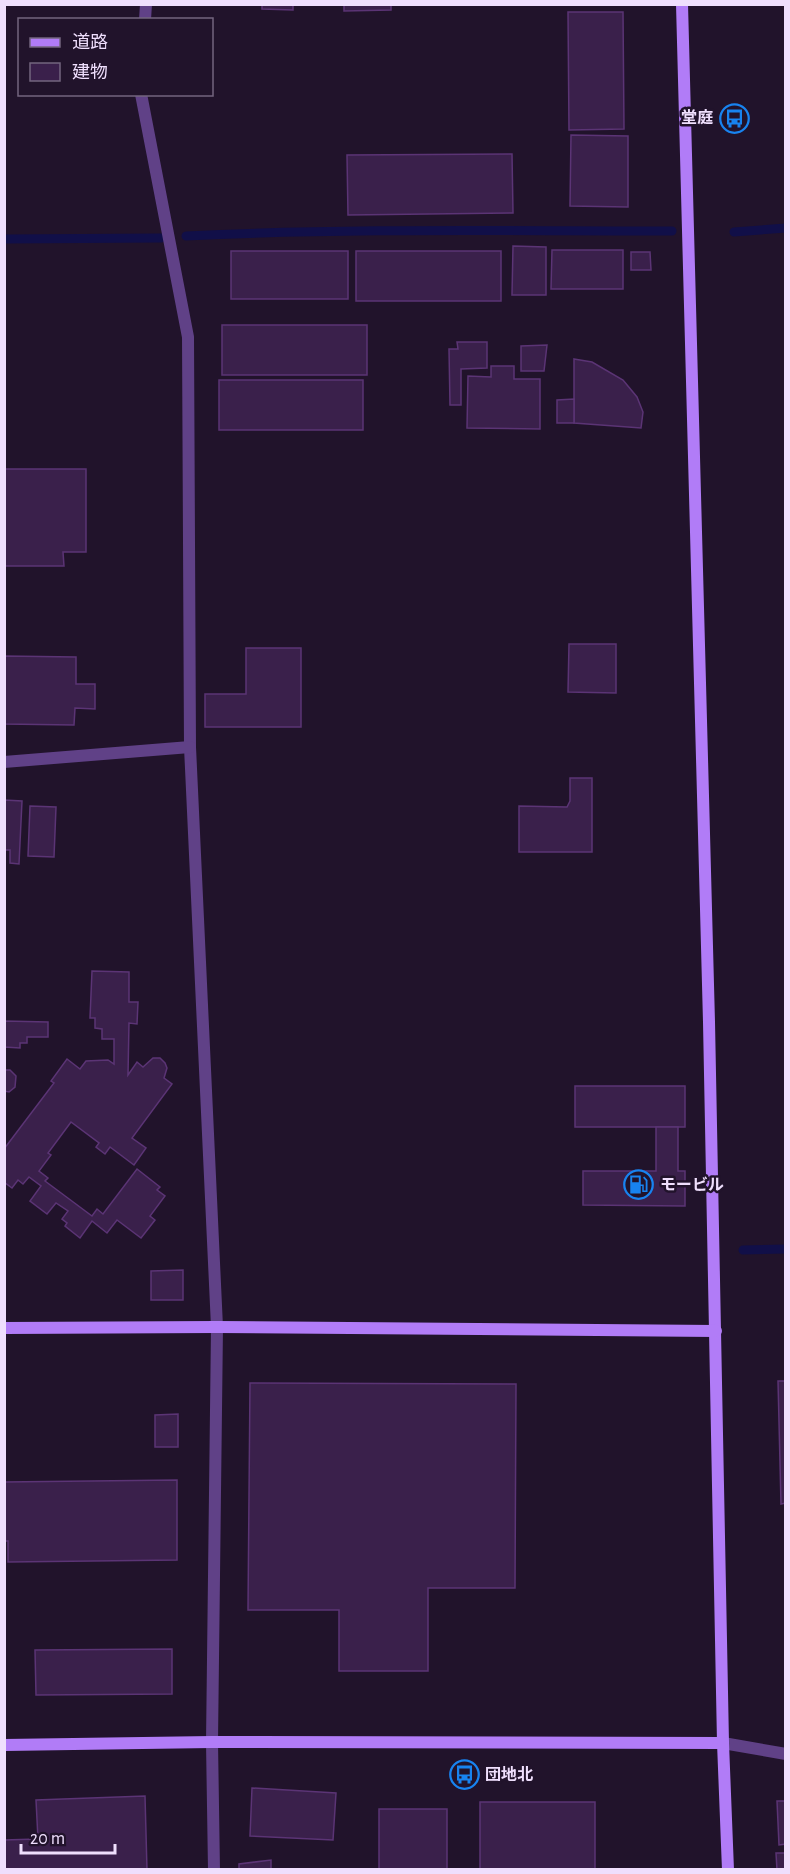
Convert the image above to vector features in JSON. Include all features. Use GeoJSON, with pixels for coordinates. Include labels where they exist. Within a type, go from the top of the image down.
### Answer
{"type":"FeatureCollection","features":[{"type":"Feature","properties":{"kind":"street"},"geometry":{"type":"LineString","coordinates":[[682,4],[716,1331],[723,1743],[728,1869]]}},
{"type":"Feature","properties":{"kind":"street"},"geometry":{"type":"LineString","coordinates":[[141,96],[188,337],[190,747],[217,1327],[212,1742],[214,1869]]}},
{"type":"Feature","properties":{"kind":"street"},"geometry":{"type":"LineString","coordinates":[[4,762],[190,747]]}},
{"type":"Feature","properties":{"kind":"street"},"geometry":{"type":"LineString","coordinates":[[4,1328],[217,1327],[716,1331]]}},
{"type":"Feature","properties":{"kind":"street"},"geometry":{"type":"LineString","coordinates":[[4,1745],[212,1742],[723,1743],[786,1754]]}},
{"type":"Feature","properties":{"kind":"building"},"geometry":{"type":"Polygon","coordinates":[[[262,4],[293,4],[293,10],[262,9],[262,4]]]}},
{"type":"Feature","properties":{"kind":"building"},"geometry":{"type":"Polygon","coordinates":[[[344,4],[391,4],[391,10],[344,11],[344,4]]]}},
{"type":"Feature","properties":{"kind":"building"},"geometry":{"type":"Polygon","coordinates":[[[568,12],[623,12],[624,129],[569,130],[568,12]]]}},
{"type":"Feature","properties":{"kind":"building"},"geometry":{"type":"Polygon","coordinates":[[[571,135],[628,136],[628,207],[570,206],[571,135]]]}},
{"type":"Feature","properties":{"kind":"building"},"geometry":{"type":"Polygon","coordinates":[[[512,154],[513,213],[348,215],[347,155],[512,154]]]}},
{"type":"Feature","properties":{"kind":"building"},"geometry":{"type":"Polygon","coordinates":[[[513,246],[546,247],[546,295],[512,295],[513,246]]]}},
{"type":"Feature","properties":{"kind":"building"},"geometry":{"type":"Polygon","coordinates":[[[552,250],[623,250],[623,289],[551,289],[552,250]]]}},
{"type":"Feature","properties":{"kind":"building"},"geometry":{"type":"Polygon","coordinates":[[[231,251],[348,251],[348,299],[231,299],[231,251]]]}},
{"type":"Feature","properties":{"kind":"building"},"geometry":{"type":"Polygon","coordinates":[[[356,251],[501,251],[501,301],[356,301],[356,251]]]}},
{"type":"Feature","properties":{"kind":"building"},"geometry":{"type":"Polygon","coordinates":[[[631,252],[650,252],[651,270],[631,270],[631,252]]]}},
{"type":"Feature","properties":{"kind":"building"},"geometry":{"type":"Polygon","coordinates":[[[222,325],[367,325],[367,375],[222,375],[222,325]]]}},
{"type":"Feature","properties":{"kind":"building"},"geometry":{"type":"Polygon","coordinates":[[[457,342],[487,342],[487,368],[461,369],[461,405],[450,405],[449,349],[458,349],[457,342]]]}},
{"type":"Feature","properties":{"kind":"building"},"geometry":{"type":"Polygon","coordinates":[[[547,345],[544,371],[521,371],[521,346],[547,345]]]}},
{"type":"Feature","properties":{"kind":"building"},"geometry":{"type":"Polygon","coordinates":[[[574,359],[592,362],[623,380],[637,397],[643,412],[641,428],[574,423],[574,359]]]}},
{"type":"Feature","properties":{"kind":"building"},"geometry":{"type":"Polygon","coordinates":[[[491,366],[514,366],[514,379],[540,379],[540,429],[467,428],[468,376],[491,377],[491,366]]]}},
{"type":"Feature","properties":{"kind":"building"},"geometry":{"type":"Polygon","coordinates":[[[219,380],[363,380],[363,430],[219,430],[219,380]]]}},
{"type":"Feature","properties":{"kind":"building"},"geometry":{"type":"Polygon","coordinates":[[[574,399],[574,423],[557,423],[557,400],[574,399]]]}},
{"type":"Feature","properties":{"kind":"building"},"geometry":{"type":"Polygon","coordinates":[[[4,469],[86,469],[86,552],[63,552],[64,566],[4,566],[4,469]]]}},
{"type":"Feature","properties":{"kind":"building"},"geometry":{"type":"Polygon","coordinates":[[[569,644],[616,644],[616,693],[568,692],[569,644]]]}},
{"type":"Feature","properties":{"kind":"building"},"geometry":{"type":"Polygon","coordinates":[[[246,648],[301,648],[301,727],[205,727],[205,694],[246,694],[246,648]]]}},
{"type":"Feature","properties":{"kind":"building"},"geometry":{"type":"Polygon","coordinates":[[[4,656],[76,657],[76,684],[95,684],[95,709],[75,708],[74,725],[4,724],[4,656]]]}},
{"type":"Feature","properties":{"kind":"building"},"geometry":{"type":"Polygon","coordinates":[[[570,778],[592,778],[592,852],[519,852],[519,806],[567,807],[570,801],[570,778]]]}},
{"type":"Feature","properties":{"kind":"building"},"geometry":{"type":"Polygon","coordinates":[[[4,800],[22,801],[19,864],[10,863],[10,850],[4,850],[4,800]]]}},
{"type":"Feature","properties":{"kind":"building"},"geometry":{"type":"Polygon","coordinates":[[[30,806],[56,807],[54,857],[28,856],[30,806]]]}},
{"type":"Feature","properties":{"kind":"building"},"geometry":{"type":"Polygon","coordinates":[[[92,971],[129,972],[129,1002],[138,1002],[137,1024],[129,1023],[128,1075],[137,1062],[143,1067],[153,1058],[160,1058],[167,1068],[164,1078],[172,1084],[132,1138],[146,1148],[134,1165],[110,1147],[105,1154],[96,1147],[99,1143],[71,1122],[48,1153],[51,1155],[39,1171],[48,1178],[45,1181],[92,1216],[97,1209],[103,1214],[137,1169],[160,1187],[157,1190],[165,1196],[150,1216],[155,1220],[141,1238],[117,1220],[107,1233],[92,1221],[80,1238],[65,1226],[67,1223],[62,1219],[68,1211],[56,1203],[47,1214],[30,1201],[41,1186],[29,1177],[23,1184],[18,1180],[12,1188],[4,1182],[4,1149],[54,1083],[51,1081],[67,1059],[80,1069],[86,1061],[108,1060],[114,1064],[114,1039],[102,1039],[102,1029],[95,1028],[95,1018],[90,1018],[92,971]]]}},
{"type":"Feature","properties":{"kind":"building"},"geometry":{"type":"Polygon","coordinates":[[[4,1021],[48,1022],[48,1037],[27,1037],[27,1043],[20,1043],[20,1048],[4,1047],[4,1021]]]}},
{"type":"Feature","properties":{"kind":"building"},"geometry":{"type":"Polygon","coordinates":[[[4,1070],[10,1070],[16,1076],[15,1087],[9,1092],[4,1091],[4,1070]]]}},
{"type":"Feature","properties":{"kind":"building"},"geometry":{"type":"Polygon","coordinates":[[[575,1086],[685,1086],[685,1127],[575,1127],[575,1086]]]}},
{"type":"Feature","properties":{"kind":"building"},"geometry":{"type":"Polygon","coordinates":[[[656,1127],[678,1127],[678,1171],[685,1171],[685,1206],[583,1205],[583,1171],[656,1171],[656,1127]]]}},
{"type":"Feature","properties":{"kind":"building"},"geometry":{"type":"Polygon","coordinates":[[[183,1270],[183,1300],[151,1300],[151,1271],[183,1270]]]}},
{"type":"Feature","properties":{"kind":"building"},"geometry":{"type":"Polygon","coordinates":[[[778,1381],[786,1381],[786,1503],[781,1504],[778,1381]]]}},
{"type":"Feature","properties":{"kind":"building"},"geometry":{"type":"Polygon","coordinates":[[[250,1383],[516,1384],[515,1588],[428,1588],[428,1671],[339,1671],[339,1610],[248,1610],[250,1383]]]}},
{"type":"Feature","properties":{"kind":"building"},"geometry":{"type":"Polygon","coordinates":[[[178,1414],[178,1447],[155,1447],[155,1415],[178,1414]]]}},
{"type":"Feature","properties":{"kind":"building"},"geometry":{"type":"Polygon","coordinates":[[[177,1480],[177,1560],[8,1562],[8,1541],[4,1541],[4,1482],[177,1480]]]}},
{"type":"Feature","properties":{"kind":"building"},"geometry":{"type":"Polygon","coordinates":[[[172,1649],[172,1694],[36,1695],[35,1650],[172,1649]]]}},
{"type":"Feature","properties":{"kind":"building"},"geometry":{"type":"Polygon","coordinates":[[[252,1788],[336,1793],[333,1840],[250,1836],[252,1788]]]}},
{"type":"Feature","properties":{"kind":"building"},"geometry":{"type":"Polygon","coordinates":[[[145,1796],[147,1870],[4,1870],[4,1840],[38,1839],[36,1800],[145,1796]]]}},
{"type":"Feature","properties":{"kind":"building"},"geometry":{"type":"Polygon","coordinates":[[[777,1801],[786,1801],[786,1844],[779,1845],[777,1801]]]}},
{"type":"Feature","properties":{"kind":"building"},"geometry":{"type":"Polygon","coordinates":[[[480,1802],[595,1802],[595,1870],[480,1870],[480,1802]]]}},
{"type":"Feature","properties":{"kind":"building"},"geometry":{"type":"Polygon","coordinates":[[[379,1809],[447,1809],[447,1870],[379,1870],[379,1809]]]}},
{"type":"Feature","properties":{"kind":"building"},"geometry":{"type":"Polygon","coordinates":[[[776,1853],[786,1853],[786,1870],[777,1870],[776,1853]]]}},
{"type":"Feature","properties":{"kind":"building"},"geometry":{"type":"Polygon","coordinates":[[[271,1860],[271,1870],[239,1870],[239,1864],[271,1860]]]}},
{"type":"Feature","properties":{"kind":"waterway"},"geometry":{"type":"LineString","coordinates":[[734,232],[786,228]]}},
{"type":"Feature","properties":{"kind":"waterway"},"geometry":{"type":"LineString","coordinates":[[186,236],[368,231],[672,231]]}},
{"type":"Feature","properties":{"kind":"waterway"},"geometry":{"type":"LineString","coordinates":[[4,239],[161,238]]}},
{"type":"Feature","properties":{"kind":"waterway"},"geometry":{"type":"LineString","coordinates":[[743,1250],[786,1249]]}},
{"type":"Feature","properties":{"kind":"place","name":"堂庭"},"geometry":{"type":"Point","coordinates":[734,118]}},
{"type":"Feature","properties":{"kind":"place","name":"モービル"},"geometry":{"type":"Point","coordinates":[639,1185]}},
{"type":"Feature","properties":{"kind":"place","name":"団地北"},"geometry":{"type":"Point","coordinates":[464,1775]}}]}
